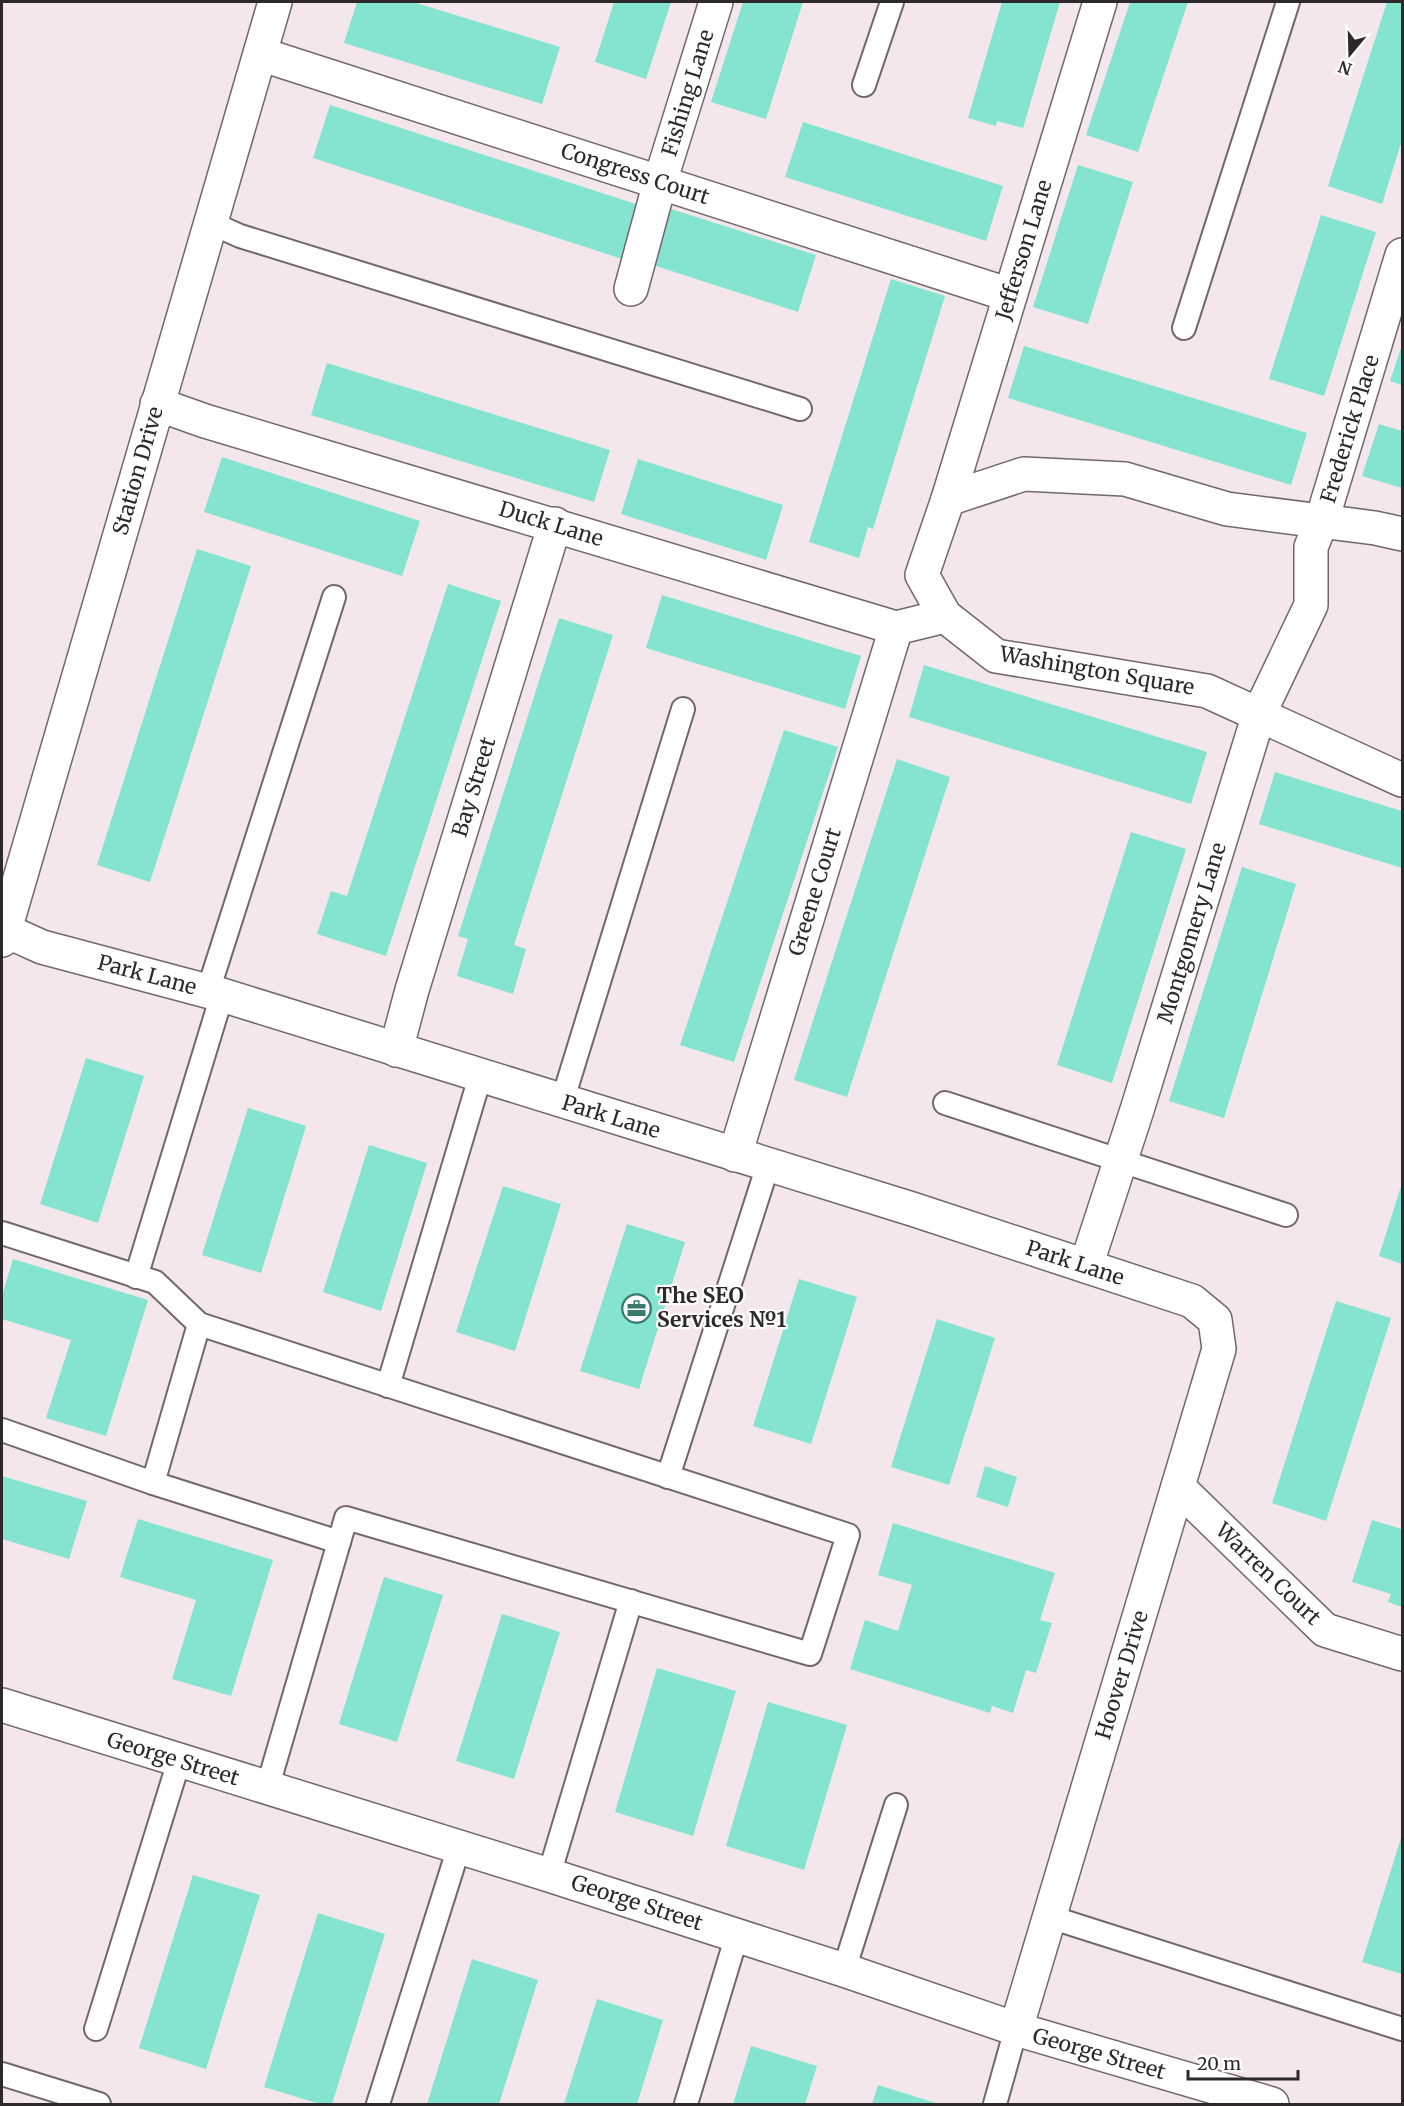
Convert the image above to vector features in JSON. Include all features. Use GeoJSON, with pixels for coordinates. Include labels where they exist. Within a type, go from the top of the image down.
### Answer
{"type":"FeatureCollection","features":[{"type":"Feature","properties":{"kind":"street","name":"Station Drive"},"geometry":{"type":"LineString","coordinates":[[2,933],[275,2]]}},
{"type":"Feature","properties":{"kind":"street","name":"Fishing Lane"},"geometry":{"type":"LineString","coordinates":[[631,289],[660,182],[716,2]]}},
{"type":"Feature","properties":{"kind":"street","name":"Jefferson Lane"},"geometry":{"type":"LineString","coordinates":[[948,500],[1100,2]]}},
{"type":"Feature","properties":{"kind":"street","name":"Congress Court"},"geometry":{"type":"LineString","coordinates":[[260,54],[1010,295]]}},
{"type":"Feature","properties":{"kind":"street","name":"Frederick Place"},"geometry":{"type":"LineString","coordinates":[[1311,605],[1311,547],[1322,520],[1402,255]]}},
{"type":"Feature","properties":{"kind":"street","name":"Duck Lane"},"geometry":{"type":"LineString","coordinates":[[157,404],[205,421],[896,628]]}},
{"type":"Feature","properties":{"kind":"street"},"geometry":{"type":"LineString","coordinates":[[948,500],[1024,474],[1125,479],[1227,509],[1322,520],[1402,534]]}},
{"type":"Feature","properties":{"kind":"street","name":"Washington Square"},"geometry":{"type":"LineString","coordinates":[[948,500],[922,575],[945,616],[996,656],[1207,691],[1402,780]]}},
{"type":"Feature","properties":{"kind":"street","name":"Bay Street"},"geometry":{"type":"LineString","coordinates":[[396,1050],[555,524]]}},
{"type":"Feature","properties":{"kind":"street","name":"Montgomery Lane"},"geometry":{"type":"LineString","coordinates":[[1086,1266],[1259,714],[1311,605]]}},
{"type":"Feature","properties":{"kind":"street"},"geometry":{"type":"LineString","coordinates":[[896,628],[945,616]]}},
{"type":"Feature","properties":{"kind":"street","name":"Greene Court"},"geometry":{"type":"LineString","coordinates":[[735,1155],[896,628]]}},
{"type":"Feature","properties":{"kind":"street","name":"Park Lane"},"geometry":{"type":"LineString","coordinates":[[2,933],[42,947],[215,993],[1086,1266],[1192,1301],[1215,1320]]}},
{"type":"Feature","properties":{"kind":"street","name":"Hoover Drive"},"geometry":{"type":"LineString","coordinates":[[1016,2029],[1219,1349],[1215,1320]]}},
{"type":"Feature","properties":{"kind":"street","name":"Warren Court"},"geometry":{"type":"LineString","coordinates":[[1178,1487],[1325,1630],[1402,1654]]}},
{"type":"Feature","properties":{"kind":"street","name":"George Street"},"geometry":{"type":"LineString","coordinates":[[2,1705],[737,1935],[1016,2029],[1272,2104]]}},
{"type":"Feature","properties":{"kind":"lane"},"geometry":{"type":"LineString","coordinates":[[864,85],[892,2]]}},
{"type":"Feature","properties":{"kind":"lane"},"geometry":{"type":"LineString","coordinates":[[1184,328],[1288,2]]}},
{"type":"Feature","properties":{"kind":"lane"},"geometry":{"type":"LineString","coordinates":[[209,222],[240,236],[800,409]]}},
{"type":"Feature","properties":{"kind":"lane"},"geometry":{"type":"LineString","coordinates":[[135,1277],[215,993],[334,597]]}},
{"type":"Feature","properties":{"kind":"lane"},"geometry":{"type":"LineString","coordinates":[[562,1102],[683,709]]}},
{"type":"Feature","properties":{"kind":"lane"},"geometry":{"type":"LineString","coordinates":[[388,1386],[480,1077]]}},
{"type":"Feature","properties":{"kind":"lane"},"geometry":{"type":"LineString","coordinates":[[945,1103],[1286,1215]]}},
{"type":"Feature","properties":{"kind":"lane"},"geometry":{"type":"LineString","coordinates":[[668,1477],[768,1166]]}},
{"type":"Feature","properties":{"kind":"lane"},"geometry":{"type":"LineString","coordinates":[[2,1233],[155,1282],[199,1324],[848,1535],[810,1654],[346,1518],[267,1789]]}},
{"type":"Feature","properties":{"kind":"lane"},"geometry":{"type":"LineString","coordinates":[[153,1483],[199,1324]]}},
{"type":"Feature","properties":{"kind":"lane"},"geometry":{"type":"LineString","coordinates":[[2,1430],[153,1483],[339,1542]]}},
{"type":"Feature","properties":{"kind":"lane"},"geometry":{"type":"LineString","coordinates":[[549,1875],[631,1601]]}},
{"type":"Feature","properties":{"kind":"lane"},"geometry":{"type":"LineString","coordinates":[[96,2028],[178,1761]]}},
{"type":"Feature","properties":{"kind":"lane"},"geometry":{"type":"LineString","coordinates":[[844,1970],[896,1805]]}},
{"type":"Feature","properties":{"kind":"lane"},"geometry":{"type":"LineString","coordinates":[[378,2104],[459,1847]]}},
{"type":"Feature","properties":{"kind":"lane"},"geometry":{"type":"LineString","coordinates":[[1050,1917],[1402,2029]]}},
{"type":"Feature","properties":{"kind":"lane"},"geometry":{"type":"LineString","coordinates":[[686,2104],[737,1935]]}},
{"type":"Feature","properties":{"kind":"lane"},"geometry":{"type":"LineString","coordinates":[[995,2104],[1016,2029]]}},
{"type":"Feature","properties":{"kind":"lane"},"geometry":{"type":"LineString","coordinates":[[2,2074],[99,2104]]}},
{"type":"Feature","properties":{"kind":"building"},"geometry":{"type":"Polygon","coordinates":[[[357,2],[413,2],[560,47],[542,104],[344,43],[357,2]]]}},
{"type":"Feature","properties":{"kind":"building"},"geometry":{"type":"Polygon","coordinates":[[[614,2],[671,2],[646,79],[595,62],[614,2]]]}},
{"type":"Feature","properties":{"kind":"building"},"geometry":{"type":"Polygon","coordinates":[[[743,2],[803,2],[766,119],[711,102],[743,2]]]}},
{"type":"Feature","properties":{"kind":"building"},"geometry":{"type":"Polygon","coordinates":[[[1002,2],[1060,2],[1023,128],[997,121],[996,126],[968,118],[1002,2]]]}},
{"type":"Feature","properties":{"kind":"building"},"geometry":{"type":"Polygon","coordinates":[[[1130,2],[1188,2],[1138,152],[1086,135],[1130,2]]]}},
{"type":"Feature","properties":{"kind":"building"},"geometry":{"type":"Polygon","coordinates":[[[1387,2],[1402,2],[1402,140],[1382,204],[1328,186],[1387,2]]]}},
{"type":"Feature","properties":{"kind":"building"},"geometry":{"type":"Polygon","coordinates":[[[330,105],[642,206],[625,260],[313,158],[330,105]]]}},
{"type":"Feature","properties":{"kind":"building"},"geometry":{"type":"Polygon","coordinates":[[[803,122],[1003,186],[986,241],[785,177],[803,122]]]}},
{"type":"Feature","properties":{"kind":"building"},"geometry":{"type":"Polygon","coordinates":[[[1078,165],[1133,182],[1088,324],[1033,307],[1078,165]]]}},
{"type":"Feature","properties":{"kind":"building"},"geometry":{"type":"Polygon","coordinates":[[[671,209],[816,255],[798,312],[653,265],[671,209]]]}},
{"type":"Feature","properties":{"kind":"building"},"geometry":{"type":"Polygon","coordinates":[[[1321,215],[1376,232],[1324,396],[1269,379],[1321,215]]]}},
{"type":"Feature","properties":{"kind":"building"},"geometry":{"type":"Polygon","coordinates":[[[891,279],[945,296],[873,529],[868,527],[859,558],[809,542],[891,279]]]}},
{"type":"Feature","properties":{"kind":"building"},"geometry":{"type":"Polygon","coordinates":[[[1402,345],[1402,385],[1390,381],[1402,345]]]}},
{"type":"Feature","properties":{"kind":"building"},"geometry":{"type":"Polygon","coordinates":[[[1024,346],[1307,433],[1291,485],[1008,398],[1024,346]]]}},
{"type":"Feature","properties":{"kind":"building"},"geometry":{"type":"Polygon","coordinates":[[[327,363],[610,450],[594,502],[311,415],[327,363]]]}},
{"type":"Feature","properties":{"kind":"building"},"geometry":{"type":"Polygon","coordinates":[[[1379,424],[1402,431],[1402,488],[1362,476],[1379,424]]]}},
{"type":"Feature","properties":{"kind":"building"},"geometry":{"type":"Polygon","coordinates":[[[222,457],[420,521],[402,576],[204,512],[222,457]]]}},
{"type":"Feature","properties":{"kind":"building"},"geometry":{"type":"Polygon","coordinates":[[[638,459],[783,505],[766,560],[621,514],[638,459]]]}},
{"type":"Feature","properties":{"kind":"building"},"geometry":{"type":"Polygon","coordinates":[[[197,549],[251,566],[150,882],[97,865],[197,549]]]}},
{"type":"Feature","properties":{"kind":"building"},"geometry":{"type":"Polygon","coordinates":[[[448,584],[501,601],[386,956],[317,934],[331,891],[347,896],[448,584]]]}},
{"type":"Feature","properties":{"kind":"building"},"geometry":{"type":"Polygon","coordinates":[[[662,595],[861,656],[845,709],[646,648],[662,595]]]}},
{"type":"Feature","properties":{"kind":"building"},"geometry":{"type":"Polygon","coordinates":[[[559,618],[613,635],[514,945],[526,949],[513,994],[457,976],[468,939],[458,936],[559,618]]]}},
{"type":"Feature","properties":{"kind":"building"},"geometry":{"type":"Polygon","coordinates":[[[924,665],[1207,752],[1191,804],[909,717],[924,665]]]}},
{"type":"Feature","properties":{"kind":"building"},"geometry":{"type":"Polygon","coordinates":[[[784,730],[838,747],[734,1062],[680,1045],[784,730]]]}},
{"type":"Feature","properties":{"kind":"building"},"geometry":{"type":"Polygon","coordinates":[[[897,759],[950,777],[847,1097],[794,1080],[897,759]]]}},
{"type":"Feature","properties":{"kind":"building"},"geometry":{"type":"Polygon","coordinates":[[[1275,772],[1402,811],[1402,868],[1259,824],[1275,772]]]}},
{"type":"Feature","properties":{"kind":"building"},"geometry":{"type":"Polygon","coordinates":[[[1131,832],[1186,849],[1112,1083],[1057,1065],[1131,832]]]}},
{"type":"Feature","properties":{"kind":"building"},"geometry":{"type":"Polygon","coordinates":[[[1242,867],[1296,884],[1224,1118],[1169,1101],[1242,867]]]}},
{"type":"Feature","properties":{"kind":"building"},"geometry":{"type":"Polygon","coordinates":[[[86,1058],[144,1076],[98,1223],[40,1204],[86,1058]]]}},
{"type":"Feature","properties":{"kind":"building"},"geometry":{"type":"Polygon","coordinates":[[[248,1108],[306,1126],[261,1273],[202,1255],[248,1108]]]}},
{"type":"Feature","properties":{"kind":"building"},"geometry":{"type":"Polygon","coordinates":[[[369,1145],[427,1163],[381,1311],[323,1292],[369,1145]]]}},
{"type":"Feature","properties":{"kind":"building"},"geometry":{"type":"Polygon","coordinates":[[[1402,1183],[1402,1264],[1379,1256],[1402,1183]]]}},
{"type":"Feature","properties":{"kind":"building"},"geometry":{"type":"Polygon","coordinates":[[[503,1186],[561,1204],[515,1351],[456,1332],[503,1186]]]}},
{"type":"Feature","properties":{"kind":"building"},"geometry":{"type":"Polygon","coordinates":[[[627,1224],[685,1242],[639,1389],[580,1371],[627,1224]]]}},
{"type":"Feature","properties":{"kind":"building"},"geometry":{"type":"Polygon","coordinates":[[[13,1259],[148,1300],[106,1436],[46,1418],[71,1340],[2,1319],[2,1296],[13,1259]]]}},
{"type":"Feature","properties":{"kind":"building"},"geometry":{"type":"Polygon","coordinates":[[[799,1279],[857,1297],[811,1444],[753,1426],[799,1279]]]}},
{"type":"Feature","properties":{"kind":"building"},"geometry":{"type":"Polygon","coordinates":[[[1336,1301],[1391,1318],[1326,1521],[1272,1503],[1336,1301]]]}},
{"type":"Feature","properties":{"kind":"building"},"geometry":{"type":"Polygon","coordinates":[[[937,1319],[995,1338],[949,1485],[891,1467],[937,1319]]]}},
{"type":"Feature","properties":{"kind":"building"},"geometry":{"type":"Polygon","coordinates":[[[985,1466],[1017,1477],[1008,1507],[976,1497],[985,1466]]]}},
{"type":"Feature","properties":{"kind":"building"},"geometry":{"type":"Polygon","coordinates":[[[2,1476],[87,1501],[69,1559],[2,1539],[2,1476]]]}},
{"type":"Feature","properties":{"kind":"building"},"geometry":{"type":"Polygon","coordinates":[[[138,1519],[273,1560],[231,1696],[172,1679],[196,1600],[120,1577],[138,1519]]]}},
{"type":"Feature","properties":{"kind":"building"},"geometry":{"type":"Polygon","coordinates":[[[1372,1520],[1402,1529],[1402,1607],[1388,1602],[1391,1594],[1352,1582],[1372,1520]]]}},
{"type":"Feature","properties":{"kind":"building"},"geometry":{"type":"Polygon","coordinates":[[[893,1523],[1055,1573],[1040,1620],[1052,1623],[1036,1673],[1026,1670],[1013,1713],[992,1706],[990,1713],[850,1669],[865,1620],[898,1631],[912,1585],[878,1575],[893,1523]]]}},
{"type":"Feature","properties":{"kind":"building"},"geometry":{"type":"Polygon","coordinates":[[[384,1577],[443,1595],[397,1742],[339,1724],[384,1577]]]}},
{"type":"Feature","properties":{"kind":"building"},"geometry":{"type":"Polygon","coordinates":[[[502,1614],[560,1632],[514,1779],[456,1761],[502,1614]]]}},
{"type":"Feature","properties":{"kind":"building"},"geometry":{"type":"Polygon","coordinates":[[[657,1668],[736,1691],[693,1836],[615,1812],[657,1668]]]}},
{"type":"Feature","properties":{"kind":"building"},"geometry":{"type":"Polygon","coordinates":[[[768,1702],[847,1725],[804,1870],[726,1846],[768,1702]]]}},
{"type":"Feature","properties":{"kind":"building"},"geometry":{"type":"Polygon","coordinates":[[[1402,1835],[1402,1974],[1362,1962],[1402,1835]]]}},
{"type":"Feature","properties":{"kind":"building"},"geometry":{"type":"Polygon","coordinates":[[[193,1875],[260,1895],[206,2069],[139,2048],[193,1875]]]}},
{"type":"Feature","properties":{"kind":"building"},"geometry":{"type":"Polygon","coordinates":[[[318,1913],[385,1934],[332,2104],[320,2104],[264,2087],[318,1913]]]}},
{"type":"Feature","properties":{"kind":"building"},"geometry":{"type":"Polygon","coordinates":[[[472,1959],[538,1980],[499,2104],[427,2104],[472,1959]]]}},
{"type":"Feature","properties":{"kind":"building"},"geometry":{"type":"Polygon","coordinates":[[[597,1999],[663,2020],[637,2104],[564,2104],[597,1999]]]}},
{"type":"Feature","properties":{"kind":"building"},"geometry":{"type":"Polygon","coordinates":[[[751,2046],[817,2066],[805,2104],[733,2104],[751,2046]]]}},
{"type":"Feature","properties":{"kind":"building"},"geometry":{"type":"Polygon","coordinates":[[[878,2085],[939,2104],[872,2104],[878,2085]]]}},
{"type":"Feature","properties":{"kind":"place","name":"The SEO Services №1"},"geometry":{"type":"Point","coordinates":[636,1308]}}]}
